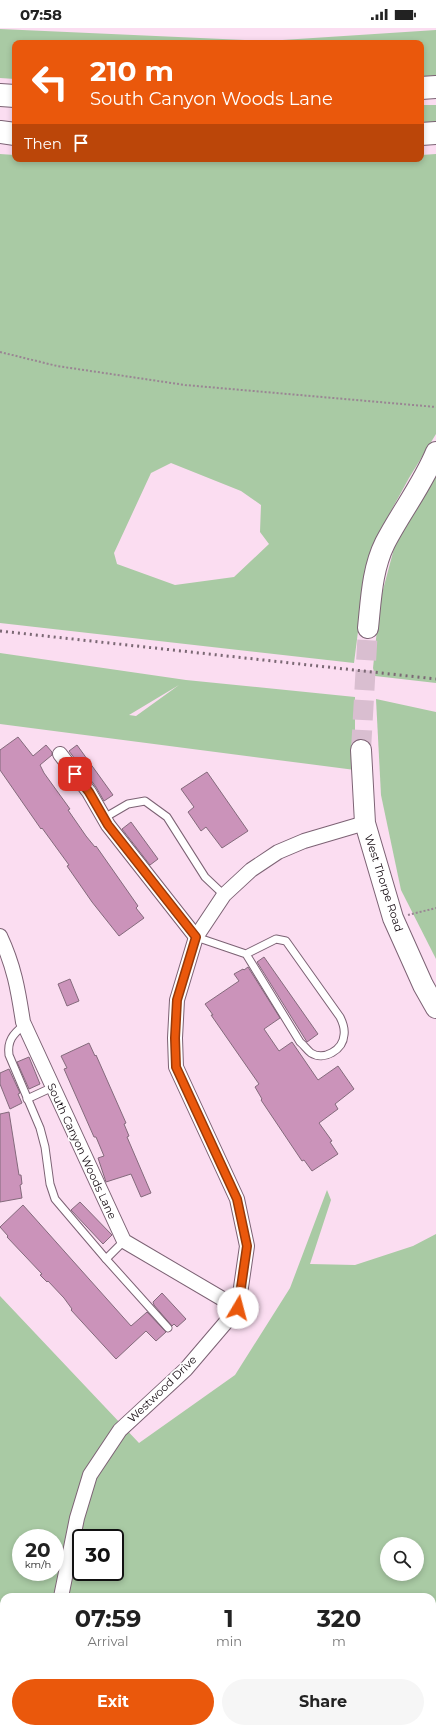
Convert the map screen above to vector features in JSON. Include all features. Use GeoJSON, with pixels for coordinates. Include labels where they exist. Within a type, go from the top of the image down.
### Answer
{"type":"FeatureCollection","features":[{"type":"Feature","properties":{"kind":"highway"},"geometry":{"type":"LineString","coordinates":[[424,88],[436,87]]}},
{"type":"Feature","properties":{"kind":"highway"},"geometry":{"type":"LineString","coordinates":[[0,95],[12,96]]}},
{"type":"Feature","properties":{"kind":"highway"},"geometry":{"type":"LineString","coordinates":[[424,96],[436,96]]}},
{"type":"Feature","properties":{"kind":"highway"},"geometry":{"type":"LineString","coordinates":[[0,132],[12,134]]}},
{"type":"Feature","properties":{"kind":"highway"},"geometry":{"type":"LineString","coordinates":[[424,134],[436,133]]}},
{"type":"Feature","properties":{"kind":"highway"},"geometry":{"type":"LineString","coordinates":[[0,139],[12,138]]}},
{"type":"Feature","properties":{"kind":"highway"},"geometry":{"type":"LineString","coordinates":[[424,144],[436,143]]}},
{"type":"Feature","properties":{"kind":"street"},"geometry":{"type":"LineString","coordinates":[[368,628],[374,576],[384,544],[430,466],[436,452]]}},
{"type":"Feature","properties":{"kind":"street","name":"West Thorpe Road"},"geometry":{"type":"LineString","coordinates":[[361,750],[366,823],[393,918],[423,985],[436,1008]]}},
{"type":"Feature","properties":{"kind":"street"},"geometry":{"type":"LineString","coordinates":[[60,754],[89,792],[104,818],[196,937]]}},
{"type":"Feature","properties":{"kind":"street"},"geometry":{"type":"LineString","coordinates":[[124,1241],[238,1308],[247,1246],[237,1199],[176,1067],[175,1038],[177,1000],[196,937],[224,895],[251,870],[278,852],[304,842],[366,823]]}},
{"type":"Feature","properties":{"kind":"street","name":"South Canyon Woods Lane"},"geometry":{"type":"LineString","coordinates":[[0,936],[10,958],[18,990],[24,1025],[124,1241]]}},
{"type":"Feature","properties":{"kind":"street","name":"Westwood Drive"},"geometry":{"type":"LineString","coordinates":[[62,1593],[77,1518],[90,1475],[120,1430],[186,1369],[238,1308]]}},
{"type":"Feature","properties":{"kind":"lane"},"geometry":{"type":"LineString","coordinates":[[104,818],[128,804],[145,802],[167,817],[205,877],[224,895]]}},
{"type":"Feature","properties":{"kind":"lane"},"geometry":{"type":"LineString","coordinates":[[196,937],[212,941],[246,954],[300,1042],[312,1053],[324,1055],[334,1052],[341,1044],[344,1036],[344,1028],[340,1017],[286,941],[276,939],[246,954]]}},
{"type":"Feature","properties":{"kind":"lane"},"geometry":{"type":"LineString","coordinates":[[24,1025],[10,1039],[8,1046],[12,1063],[43,1139],[50,1184],[55,1199],[168,1328]]}},
{"type":"Feature","properties":{"kind":"lane"},"geometry":{"type":"LineString","coordinates":[[27,1099],[53,1087]]}},
{"type":"Feature","properties":{"kind":"lane"},"geometry":{"type":"LineString","coordinates":[[106,1259],[124,1241]]}},
{"type":"Feature","properties":{"kind":"path"},"geometry":{"type":"LineString","coordinates":[[0,352],[57,366],[185,385],[436,407]]}},
{"type":"Feature","properties":{"kind":"path"},"geometry":{"type":"LineString","coordinates":[[393,918],[436,908]]}},
{"type":"Feature","properties":{"kind":"green space"},"geometry":{"type":"Polygon","coordinates":[[[0,29],[245,40],[12,40],[12,79],[0,78],[0,29]]]}},
{"type":"Feature","properties":{"kind":"green space"},"geometry":{"type":"Polygon","coordinates":[[[436,30],[436,76],[424,76],[424,40],[282,40],[436,30]]]}},
{"type":"Feature","properties":{"kind":"green space"},"geometry":{"type":"Polygon","coordinates":[[[424,105],[436,105],[436,122],[424,122],[424,105]]]}},
{"type":"Feature","properties":{"kind":"green space"},"geometry":{"type":"Polygon","coordinates":[[[0,154],[12,155],[12,162],[424,162],[424,155],[436,154],[436,434],[409,478],[380,531],[365,576],[354,663],[0,623],[0,154]],[[171,463],[151,473],[114,553],[117,564],[175,585],[234,577],[269,544],[260,532],[261,505],[241,491],[171,463]]]}},
{"type":"Feature","properties":{"kind":"green space"},"geometry":{"type":"Polygon","coordinates":[[[436,474],[436,683],[375,676],[373,668],[380,601],[396,541],[436,474]]]}},
{"type":"Feature","properties":{"kind":"green space"},"geometry":{"type":"Polygon","coordinates":[[[0,653],[186,680],[355,697],[355,770],[0,724],[0,653]],[[179,685],[129,715],[136,716],[179,685]]]}},
{"type":"Feature","properties":{"kind":"green space"},"geometry":{"type":"Polygon","coordinates":[[[376,699],[436,712],[436,959],[401,890],[381,795],[376,699]]]}},
{"type":"Feature","properties":{"kind":"green space"},"geometry":{"type":"Polygon","coordinates":[[[327,1190],[331,1200],[310,1264],[355,1265],[413,1246],[436,1234],[436,1593],[0,1593],[0,1296],[139,1443],[235,1375],[290,1288],[327,1190]]]}},
{"type":"Feature","properties":{"kind":"building"},"geometry":{"type":"Polygon","coordinates":[[[18,737],[33,756],[46,745],[52,752],[52,755],[40,765],[44,773],[70,809],[68,810],[86,836],[95,847],[96,846],[138,906],[136,908],[144,918],[119,936],[92,902],[67,866],[69,865],[42,828],[41,829],[0,770],[0,750],[18,737]]]}},
{"type":"Feature","properties":{"kind":"building"},"geometry":{"type":"Polygon","coordinates":[[[77,745],[113,795],[104,801],[96,787],[69,751],[77,745]]]}},
{"type":"Feature","properties":{"kind":"building"},"geometry":{"type":"Polygon","coordinates":[[[207,772],[248,831],[222,848],[206,827],[201,831],[188,812],[194,807],[181,789],[207,772]]]}},
{"type":"Feature","properties":{"kind":"building"},"geometry":{"type":"Polygon","coordinates":[[[131,822],[158,859],[150,865],[122,829],[131,822]]]}},
{"type":"Feature","properties":{"kind":"building"},"geometry":{"type":"Polygon","coordinates":[[[264,957],[318,1034],[307,1042],[257,962],[264,957]]]}},
{"type":"Feature","properties":{"kind":"building"},"geometry":{"type":"Polygon","coordinates":[[[248,967],[280,1018],[264,1029],[279,1051],[292,1042],[318,1080],[338,1066],[354,1089],[335,1104],[338,1109],[319,1123],[332,1141],[330,1142],[338,1154],[312,1171],[304,1160],[302,1161],[261,1100],[262,1099],[255,1087],[259,1084],[205,1004],[239,981],[234,974],[248,967]]]}},
{"type":"Feature","properties":{"kind":"building"},"geometry":{"type":"Polygon","coordinates":[[[70,979],[79,1001],[67,1006],[58,984],[70,979]]]}},
{"type":"Feature","properties":{"kind":"building"},"geometry":{"type":"Polygon","coordinates":[[[89,1043],[95,1056],[96,1055],[126,1123],[124,1124],[129,1136],[127,1137],[151,1193],[141,1197],[131,1174],[106,1182],[98,1158],[104,1156],[64,1069],[67,1068],[61,1056],[89,1043]]]}},
{"type":"Feature","properties":{"kind":"building"},"geometry":{"type":"Polygon","coordinates":[[[29,1057],[40,1084],[29,1089],[17,1062],[29,1057]]]}},
{"type":"Feature","properties":{"kind":"building"},"geometry":{"type":"Polygon","coordinates":[[[9,1069],[20,1093],[18,1094],[22,1103],[10,1109],[0,1084],[0,1073],[9,1069]]]}},
{"type":"Feature","properties":{"kind":"building"},"geometry":{"type":"Polygon","coordinates":[[[9,1112],[19,1175],[21,1175],[22,1184],[20,1185],[22,1198],[0,1202],[0,1114],[9,1112]]]}},
{"type":"Feature","properties":{"kind":"building"},"geometry":{"type":"Polygon","coordinates":[[[80,1202],[112,1235],[103,1244],[71,1210],[80,1202]]]}},
{"type":"Feature","properties":{"kind":"building"},"geometry":{"type":"Polygon","coordinates":[[[23,1205],[131,1326],[147,1312],[166,1332],[156,1341],[146,1331],[116,1359],[71,1310],[72,1309],[64,1298],[48,1281],[47,1282],[40,1275],[42,1274],[7,1237],[8,1236],[0,1227],[23,1205]]]}},
{"type":"Feature","properties":{"kind":"building"},"geometry":{"type":"Polygon","coordinates":[[[162,1293],[186,1319],[177,1327],[174,1324],[172,1326],[154,1305],[153,1302],[162,1293]]]}},
{"type":"Feature","properties":{"kind":"tunnel"},"geometry":{"type":"LineString","coordinates":[[361,750],[368,628]]}},
{"type":"Feature","properties":{"kind":"railway"},"geometry":{"type":"LineString","coordinates":[[0,631],[436,679]]}},
{"type":"Feature","properties":{"kind":"route"},"geometry":{"type":"LineString","coordinates":[[75,774],[89,792],[108,825],[196,937],[177,1000],[175,1038],[176,1067],[237,1199],[247,1246],[238,1308]]}}]}
